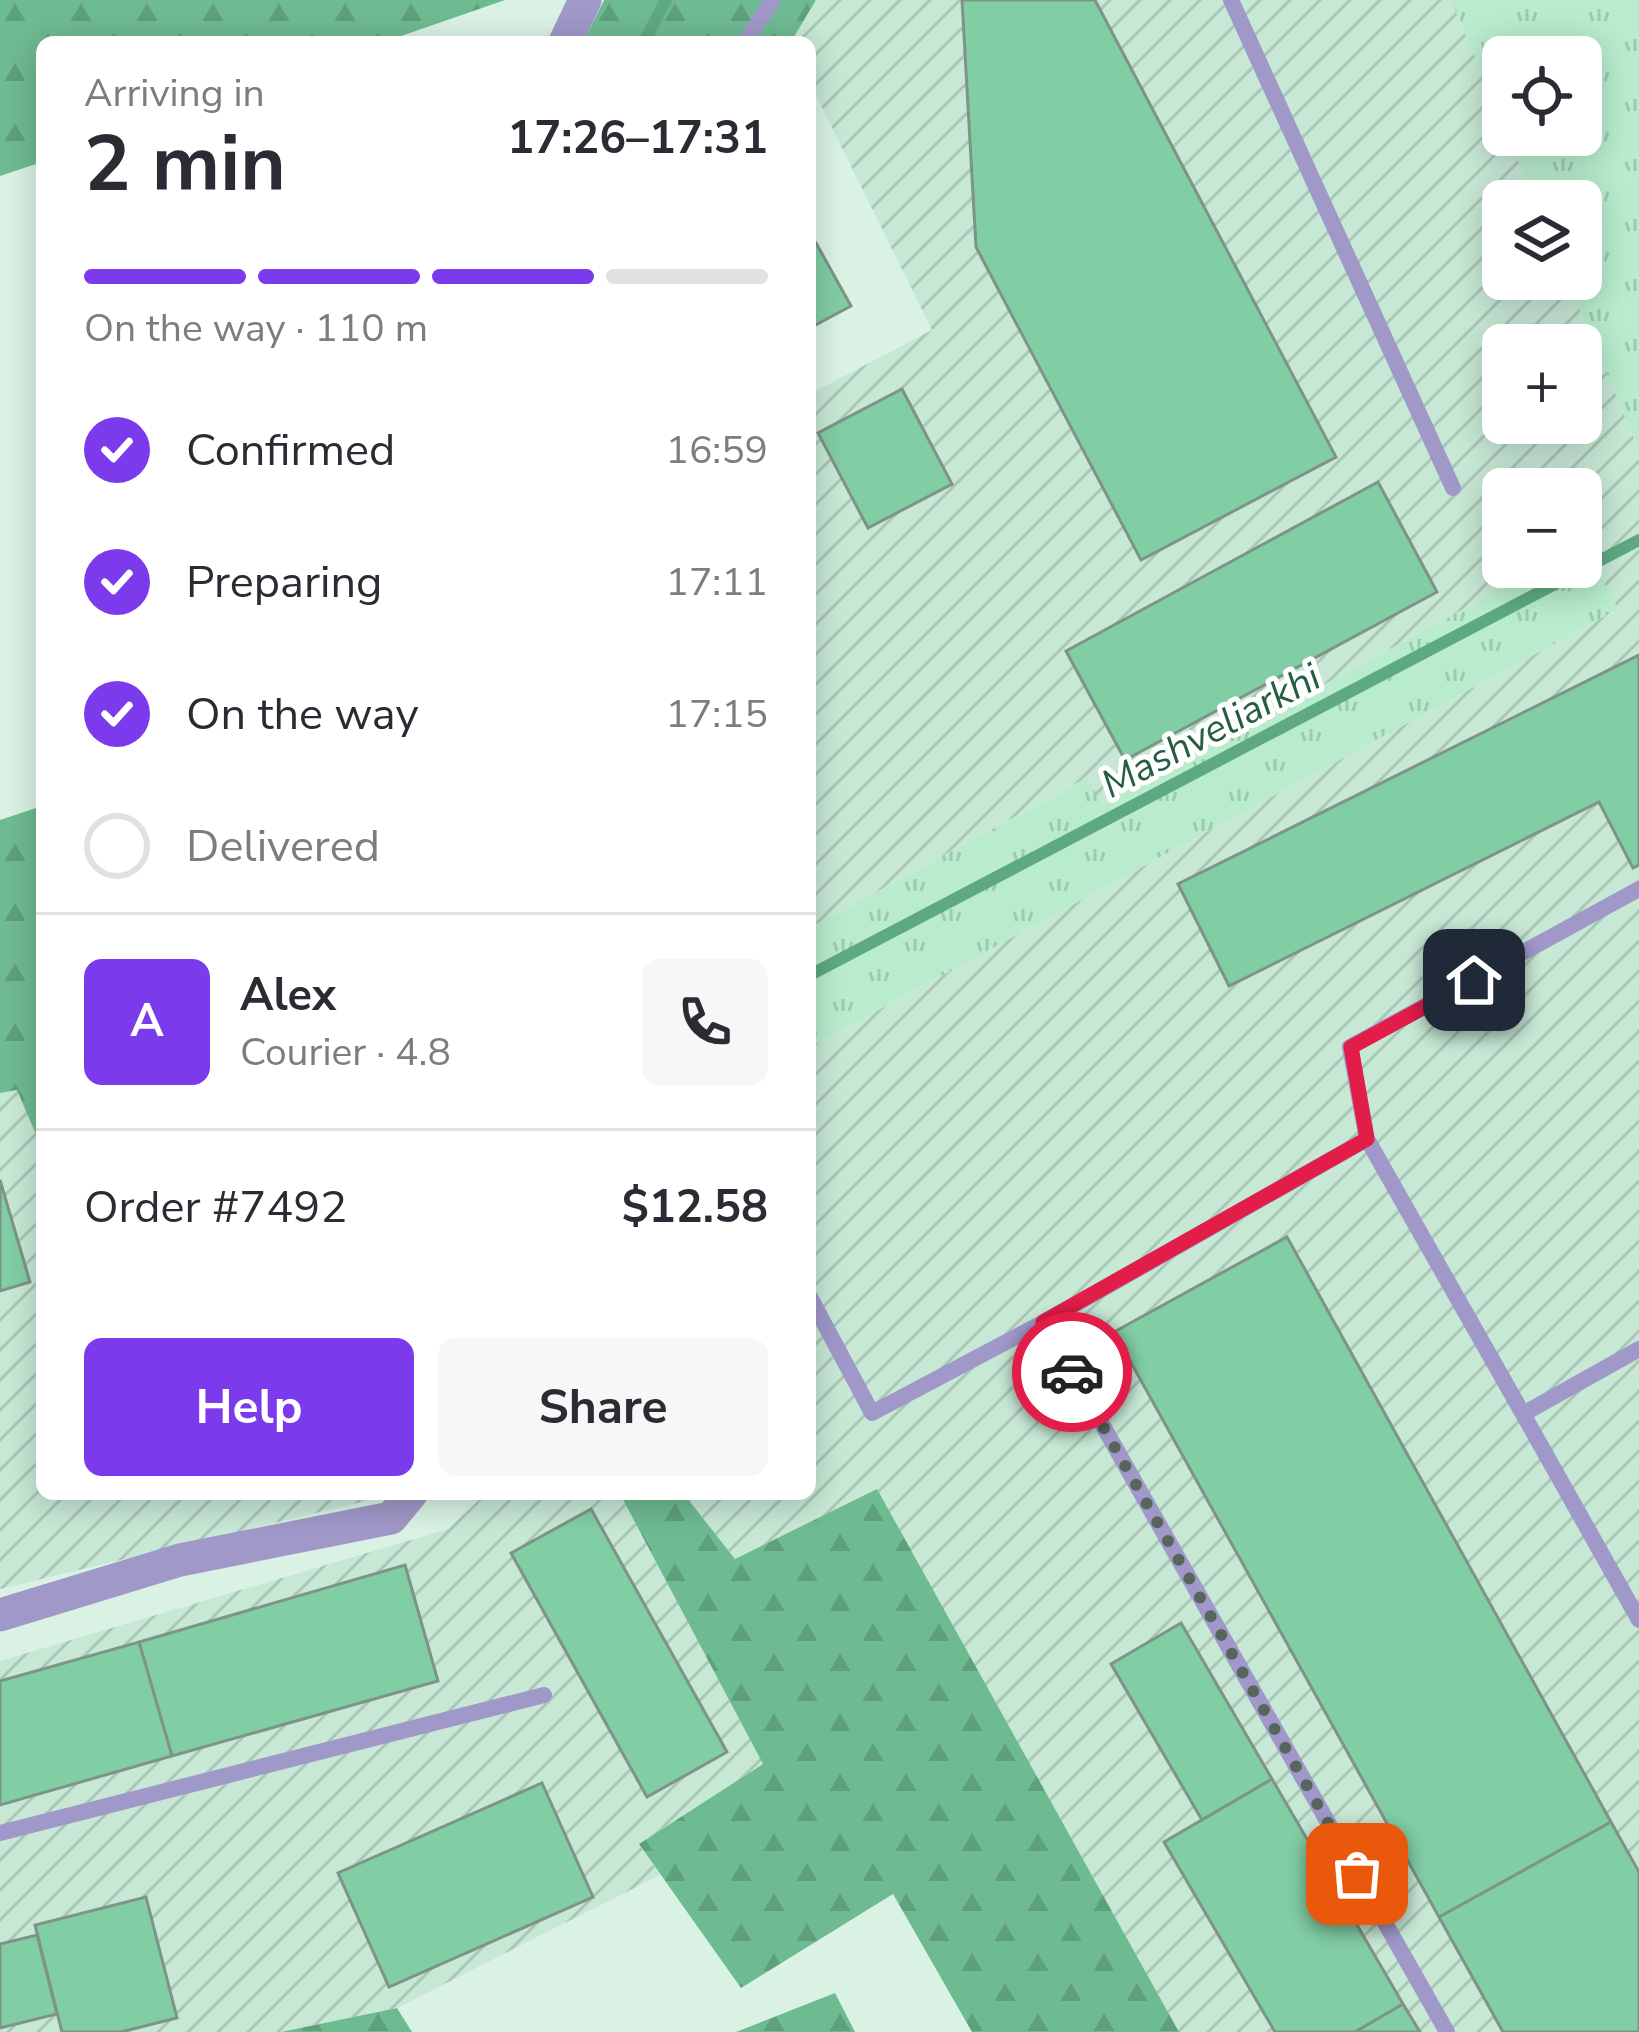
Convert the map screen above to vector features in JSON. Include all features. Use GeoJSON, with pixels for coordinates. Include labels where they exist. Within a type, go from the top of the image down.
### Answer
{"type":"FeatureCollection","features":[{"type":"Feature","properties":{"kind":"street"},"geometry":{"type":"LineString","coordinates":[[568,36],[586,0]]}},
{"type":"Feature","properties":{"kind":"street"},"geometry":{"type":"LineString","coordinates":[[0,1615],[180,1560],[391,1518],[406,1500]]}},
{"type":"Feature","properties":{"kind":"lane"},"geometry":{"type":"LineString","coordinates":[[749,36],[773,0]]}},
{"type":"Feature","properties":{"kind":"lane"},"geometry":{"type":"LineString","coordinates":[[1231,0],[1453,488]]}},
{"type":"Feature","properties":{"kind":"lane"},"geometry":{"type":"LineString","coordinates":[[1639,889],[1351,1047],[1367,1139],[1639,1620]]}},
{"type":"Feature","properties":{"kind":"lane"},"geometry":{"type":"LineString","coordinates":[[816,1308],[872,1413],[1367,1139]]}},
{"type":"Feature","properties":{"kind":"lane"},"geometry":{"type":"LineString","coordinates":[[1043,1322],[1447,2032]]}},
{"type":"Feature","properties":{"kind":"lane"},"geometry":{"type":"LineString","coordinates":[[1523,1414],[1639,1349]]}},
{"type":"Feature","properties":{"kind":"lane"},"geometry":{"type":"LineString","coordinates":[[0,1833],[544,1695]]}},
{"type":"Feature","properties":{"kind":"shaded area"},"geometry":{"type":"Polygon","coordinates":[[[816,0],[1451,0],[1482,74],[1482,156],[1516,156],[1526,180],[1482,180],[1482,300],[1576,300],[1586,324],[1482,324],[1482,444],[1602,444],[1602,362],[1639,450],[1639,2032],[1179,2032],[877,1490],[735,1559],[689,1500],[816,1500],[816,1044],[1618,609],[1602,581],[1602,468],[1482,468],[1482,588],[1502,588],[1102,805],[1086,778],[816,925],[816,391],[932,330],[816,95],[816,36],[795,36],[816,0]]]}},
{"type":"Feature","properties":{"kind":"shaded area"},"geometry":{"type":"Polygon","coordinates":[[[17,1089],[36,1132],[36,1500],[367,1500],[0,1589],[0,1093],[17,1089]]]}},
{"type":"Feature","properties":{"kind":"shaded area"},"geometry":{"type":"Polygon","coordinates":[[[479,1500],[623,1500],[763,1764],[639,1844],[660,1875],[397,2008],[281,2032],[0,2032],[0,1661],[448,1529],[479,1500]]]}},
{"type":"Feature","properties":{"kind":"green space"},"geometry":{"type":"Polygon","coordinates":[[[0,0],[505,0],[401,36],[36,36],[36,164],[0,176],[0,0]]]}},
{"type":"Feature","properties":{"kind":"green space"},"geometry":{"type":"Polygon","coordinates":[[[604,0],[816,0],[795,36],[586,36],[604,0]]]}},
{"type":"Feature","properties":{"kind":"green space"},"geometry":{"type":"Polygon","coordinates":[[[1451,0],[1639,0],[1639,450],[1602,362],[1602,324],[1586,324],[1576,300],[1602,300],[1602,180],[1526,180],[1516,156],[1602,156],[1602,36],[1482,36],[1482,75],[1451,0]]]}},
{"type":"Feature","properties":{"kind":"green space"},"geometry":{"type":"Polygon","coordinates":[[[1602,579],[1618,609],[816,1044],[816,925],[1087,778],[1103,805],[1502,588],[1602,588],[1602,579]]]}},
{"type":"Feature","properties":{"kind":"green space"},"geometry":{"type":"Polygon","coordinates":[[[36,808],[36,1134],[17,1090],[0,1093],[0,820],[36,808]]]}},
{"type":"Feature","properties":{"kind":"green space"},"geometry":{"type":"Polygon","coordinates":[[[877,1489],[1179,2032],[972,2032],[893,1894],[741,1988],[639,1844],[763,1764],[623,1500],[689,1500],[735,1559],[877,1489]]]}},
{"type":"Feature","properties":{"kind":"green space"},"geometry":{"type":"Polygon","coordinates":[[[835,1993],[855,2032],[736,2032],[835,1993]]]}},
{"type":"Feature","properties":{"kind":"green space"},"geometry":{"type":"Polygon","coordinates":[[[397,2008],[412,2032],[281,2032],[397,2008]]]}},
{"type":"Feature","properties":{"kind":"building"},"geometry":{"type":"Polygon","coordinates":[[[962,0],[1095,0],[1336,457],[1141,560],[976,247],[962,0]]]}},
{"type":"Feature","properties":{"kind":"building"},"geometry":{"type":"Polygon","coordinates":[[[816,243],[851,306],[816,325],[816,243]]]}},
{"type":"Feature","properties":{"kind":"building"},"geometry":{"type":"Polygon","coordinates":[[[902,389],[952,484],[868,528],[818,433],[902,389]]]}},
{"type":"Feature","properties":{"kind":"building"},"geometry":{"type":"Polygon","coordinates":[[[1378,482],[1437,592],[1125,760],[1066,651],[1378,482]]]}},
{"type":"Feature","properties":{"kind":"building"},"geometry":{"type":"Polygon","coordinates":[[[1639,655],[1639,865],[1633,868],[1599,802],[1229,986],[1178,884],[1639,655]]]}},
{"type":"Feature","properties":{"kind":"building"},"geometry":{"type":"Polygon","coordinates":[[[0,1180],[30,1282],[0,1291],[0,1180]]]}},
{"type":"Feature","properties":{"kind":"building"},"geometry":{"type":"Polygon","coordinates":[[[1287,1237],[1611,1822],[1439,1917],[1114,1332],[1287,1237]]]}},
{"type":"Feature","properties":{"kind":"building"},"geometry":{"type":"Polygon","coordinates":[[[591,1509],[727,1752],[647,1797],[511,1553],[591,1509]]]}},
{"type":"Feature","properties":{"kind":"building"},"geometry":{"type":"Polygon","coordinates":[[[405,1565],[438,1681],[172,1756],[139,1642],[405,1565]]]}},
{"type":"Feature","properties":{"kind":"building"},"geometry":{"type":"Polygon","coordinates":[[[1181,1623],[1272,1779],[1202,1820],[1111,1664],[1181,1623]]]}},
{"type":"Feature","properties":{"kind":"building"},"geometry":{"type":"Polygon","coordinates":[[[139,1642],[172,1756],[0,1805],[0,1681],[139,1642]]]}},
{"type":"Feature","properties":{"kind":"building"},"geometry":{"type":"Polygon","coordinates":[[[1272,1779],[1403,2004],[1355,2032],[1275,2032],[1164,1842],[1272,1779]]]}},
{"type":"Feature","properties":{"kind":"building"},"geometry":{"type":"Polygon","coordinates":[[[542,1783],[593,1897],[389,1987],[338,1873],[542,1783]]]}},
{"type":"Feature","properties":{"kind":"building"},"geometry":{"type":"Polygon","coordinates":[[[1611,1822],[1639,1872],[1639,2032],[1503,2032],[1439,1917],[1611,1822]]]}},
{"type":"Feature","properties":{"kind":"building"},"geometry":{"type":"Polygon","coordinates":[[[146,1897],[177,2018],[121,2032],[62,2032],[35,1925],[146,1897]]]}},
{"type":"Feature","properties":{"kind":"building"},"geometry":{"type":"Polygon","coordinates":[[[37,1935],[57,2014],[0,2028],[0,1944],[37,1935]]]}},
{"type":"Feature","properties":{"kind":"building"},"geometry":{"type":"Polygon","coordinates":[[[1403,2004],[1420,2032],[1355,2032],[1403,2004]]]}},
{"type":"Feature","properties":{"kind":"waterway"},"geometry":{"type":"LineString","coordinates":[[647,36],[666,0]]}},
{"type":"Feature","properties":{"kind":"waterway","name":"Mashveliarkhi"},"geometry":{"type":"LineString","coordinates":[[816,972],[1639,540]]}},
{"type":"Feature","properties":{"kind":"way so far"},"geometry":{"type":"LineString","coordinates":[[1072,1372],[1357,1874]]}},
{"type":"Feature","properties":{"kind":"route"},"geometry":{"type":"LineString","coordinates":[[1072,1372],[1043,1322],[1367,1139],[1351,1047],[1474,980]]}}]}
